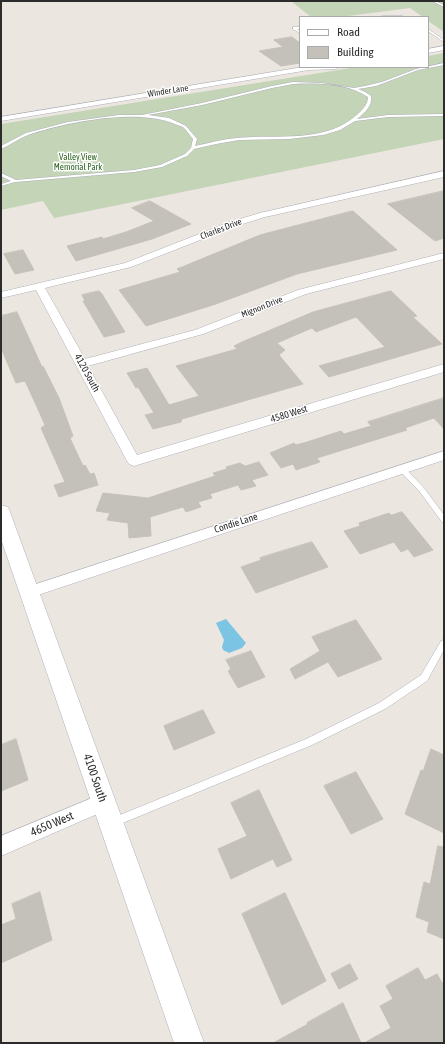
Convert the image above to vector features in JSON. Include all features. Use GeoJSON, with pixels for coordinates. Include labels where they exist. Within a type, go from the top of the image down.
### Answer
{"type":"FeatureCollection","features":[{"type":"Feature","properties":{"kind":"main road","name":"4100 South"},"geometry":{"type":"LineString","coordinates":[[1,512],[189,1043]]}},
{"type":"Feature","properties":{"kind":"street"},"geometry":{"type":"LineString","coordinates":[[429,51],[444,48]]}},
{"type":"Feature","properties":{"kind":"street","name":"Winder Lane"},"geometry":{"type":"LineString","coordinates":[[1,119],[314,68]]}},
{"type":"Feature","properties":{"kind":"street","name":"Charles Drive"},"geometry":{"type":"LineString","coordinates":[[1,295],[128,264],[170,250],[227,226],[263,215],[444,174]]}},
{"type":"Feature","properties":{"kind":"street","name":"Mignon Drive"},"geometry":{"type":"LineString","coordinates":[[81,364],[199,332],[278,300],[316,288],[444,256]]}},
{"type":"Feature","properties":{"kind":"street","name":"4120 South"},"geometry":{"type":"LineString","coordinates":[[39,286],[134,461]]}},
{"type":"Feature","properties":{"kind":"street","name":"4580 West"},"geometry":{"type":"LineString","coordinates":[[134,461],[444,368]]}},
{"type":"Feature","properties":{"kind":"street","name":"Condie Lane"},"geometry":{"type":"LineString","coordinates":[[29,592],[444,455]]}},
{"type":"Feature","properties":{"kind":"street","name":"4650 West"},"geometry":{"type":"LineString","coordinates":[[1,846],[107,813]]}},
{"type":"Feature","properties":{"kind":"lane"},"geometry":{"type":"LineString","coordinates":[[433,1],[444,6]]}},
{"type":"Feature","properties":{"kind":"lane"},"geometry":{"type":"LineString","coordinates":[[299,28],[294,28],[299,31]]}},
{"type":"Feature","properties":{"kind":"lane"},"geometry":{"type":"LineString","coordinates":[[429,31],[444,41]]}},
{"type":"Feature","properties":{"kind":"lane"},"geometry":{"type":"LineString","coordinates":[[429,67],[444,64]]}},
{"type":"Feature","properties":{"kind":"lane"},"geometry":{"type":"LineString","coordinates":[[348,88],[378,85],[408,72],[423,68]]}},
{"type":"Feature","properties":{"kind":"lane"},"geometry":{"type":"LineString","coordinates":[[1,148],[23,136],[49,128],[112,117],[144,115],[190,107],[288,84],[312,83],[348,88],[363,92],[371,99],[355,120]]}},
{"type":"Feature","properties":{"kind":"lane"},"geometry":{"type":"LineString","coordinates":[[1,185],[15,181],[153,168],[175,162],[186,155],[193,148],[195,143],[194,135],[184,126],[164,118],[144,115]]}},
{"type":"Feature","properties":{"kind":"lane"},"geometry":{"type":"LineString","coordinates":[[193,148],[237,139],[319,134],[341,128],[355,120],[388,116],[444,115]]}},
{"type":"Feature","properties":{"kind":"lane"},"geometry":{"type":"LineString","coordinates":[[1,174],[15,181]]}},
{"type":"Feature","properties":{"kind":"lane"},"geometry":{"type":"LineString","coordinates":[[402,469],[422,490],[444,520]]}},
{"type":"Feature","properties":{"kind":"lane"},"geometry":{"type":"LineString","coordinates":[[107,813],[309,742],[382,706],[424,678],[444,643]]}},
{"type":"Feature","properties":{"kind":"green space"},"geometry":{"type":"Polygon","coordinates":[[[291,1],[444,1],[444,32],[429,22],[429,16],[422,16],[410,8],[348,16],[310,16],[291,1]]]}},
{"type":"Feature","properties":{"kind":"green space","name":"Valley View Memorial Park"},"geometry":{"type":"Polygon","coordinates":[[[444,53],[444,139],[54,218],[43,201],[1,210],[1,124],[351,68],[429,68],[429,56],[444,53]]]}},
{"type":"Feature","properties":{"kind":"water"},"geometry":{"type":"Polygon","coordinates":[[[226,619],[246,643],[242,648],[229,653],[223,650],[222,647],[224,640],[216,623],[226,619]]]}},
{"type":"Feature","properties":{"kind":"building"},"geometry":{"type":"Polygon","coordinates":[[[292,37],[299,42],[299,63],[281,66],[259,51],[283,47],[274,40],[292,37]]]}},
{"type":"Feature","properties":{"kind":"building"},"geometry":{"type":"Polygon","coordinates":[[[444,191],[444,238],[435,241],[388,204],[444,191]]]}},
{"type":"Feature","properties":{"kind":"building"},"geometry":{"type":"Polygon","coordinates":[[[150,201],[191,224],[152,239],[76,261],[67,246],[102,237],[103,239],[154,221],[132,208],[150,201]]]}},
{"type":"Feature","properties":{"kind":"building"},"geometry":{"type":"Polygon","coordinates":[[[353,211],[397,250],[297,274],[216,304],[146,326],[119,290],[180,272],[177,269],[260,235],[353,211]]]}},
{"type":"Feature","properties":{"kind":"building"},"geometry":{"type":"Polygon","coordinates":[[[23,250],[34,270],[15,274],[4,254],[23,250]]]}},
{"type":"Feature","properties":{"kind":"building"},"geometry":{"type":"Polygon","coordinates":[[[99,291],[125,332],[104,337],[83,301],[85,301],[82,295],[99,291]]]}},
{"type":"Feature","properties":{"kind":"building"},"geometry":{"type":"Polygon","coordinates":[[[391,291],[417,316],[413,317],[442,344],[329,377],[319,366],[385,347],[356,317],[316,332],[312,328],[277,343],[285,350],[279,355],[303,384],[182,419],[181,422],[153,429],[145,415],[154,413],[138,387],[136,388],[127,373],[147,368],[169,405],[199,396],[176,366],[237,349],[234,346],[313,312],[391,291]]]}},
{"type":"Feature","properties":{"kind":"building"},"geometry":{"type":"Polygon","coordinates":[[[17,312],[42,367],[43,366],[59,398],[73,436],[70,438],[83,466],[85,465],[90,474],[94,473],[98,485],[59,497],[54,485],[65,482],[41,428],[45,425],[25,381],[16,383],[1,348],[1,316],[17,312]]]}},
{"type":"Feature","properties":{"kind":"building"},"geometry":{"type":"Polygon","coordinates":[[[444,398],[444,429],[434,418],[405,428],[407,430],[317,458],[320,462],[296,470],[293,464],[281,468],[270,453],[294,443],[296,445],[341,431],[344,434],[371,426],[368,422],[444,398]]]}},
{"type":"Feature","properties":{"kind":"building"},"geometry":{"type":"Polygon","coordinates":[[[259,462],[268,475],[252,480],[256,486],[241,490],[238,485],[210,494],[212,498],[198,502],[201,507],[186,512],[183,507],[150,517],[151,536],[129,538],[128,523],[107,520],[110,513],[96,511],[103,493],[148,498],[215,476],[213,473],[227,469],[226,467],[240,463],[245,466],[259,462]]]}},
{"type":"Feature","properties":{"kind":"building"},"geometry":{"type":"Polygon","coordinates":[[[402,512],[433,550],[414,557],[408,549],[401,552],[394,542],[360,554],[344,531],[360,526],[359,523],[389,513],[391,515],[402,512]]]}},
{"type":"Feature","properties":{"kind":"building"},"geometry":{"type":"Polygon","coordinates":[[[312,542],[328,567],[256,593],[241,567],[261,560],[260,558],[312,542]]]}},
{"type":"Feature","properties":{"kind":"building"},"geometry":{"type":"Polygon","coordinates":[[[356,620],[382,659],[338,677],[328,662],[295,679],[290,669],[320,651],[312,637],[356,620]]]}},
{"type":"Feature","properties":{"kind":"building"},"geometry":{"type":"Polygon","coordinates":[[[251,651],[265,677],[238,688],[228,671],[231,669],[226,660],[251,651]]]}},
{"type":"Feature","properties":{"kind":"building"},"geometry":{"type":"Polygon","coordinates":[[[203,710],[215,733],[174,750],[164,726],[203,710]]]}},
{"type":"Feature","properties":{"kind":"building"},"geometry":{"type":"Polygon","coordinates":[[[16,739],[28,780],[1,791],[1,745],[16,739]]]}},
{"type":"Feature","properties":{"kind":"building"},"geometry":{"type":"Polygon","coordinates":[[[431,749],[444,755],[444,833],[405,814],[421,770],[423,771],[431,749]]]}},
{"type":"Feature","properties":{"kind":"building"},"geometry":{"type":"Polygon","coordinates":[[[356,772],[383,819],[351,834],[324,786],[356,772]]]}},
{"type":"Feature","properties":{"kind":"building"},"geometry":{"type":"Polygon","coordinates":[[[259,790],[292,860],[277,867],[273,859],[231,879],[218,849],[247,836],[231,803],[259,790]]]}},
{"type":"Feature","properties":{"kind":"building"},"geometry":{"type":"Polygon","coordinates":[[[438,846],[444,847],[444,939],[427,932],[429,922],[416,917],[424,882],[430,884],[438,846]]]}},
{"type":"Feature","properties":{"kind":"building"},"geometry":{"type":"Polygon","coordinates":[[[40,892],[52,940],[1,963],[1,925],[16,919],[12,904],[40,892]]]}},
{"type":"Feature","properties":{"kind":"building"},"geometry":{"type":"Polygon","coordinates":[[[285,893],[326,981],[282,1005],[242,914],[285,893]]]}},
{"type":"Feature","properties":{"kind":"building"},"geometry":{"type":"Polygon","coordinates":[[[350,964],[358,979],[339,989],[331,974],[350,964]]]}},
{"type":"Feature","properties":{"kind":"building"},"geometry":{"type":"Polygon","coordinates":[[[418,968],[425,980],[437,974],[444,986],[444,1043],[364,1043],[391,1028],[380,1006],[393,999],[386,986],[418,968]]]}},
{"type":"Feature","properties":{"kind":"building"},"geometry":{"type":"Polygon","coordinates":[[[343,1003],[361,1043],[273,1043],[308,1024],[307,1023],[343,1003]]]}}]}
